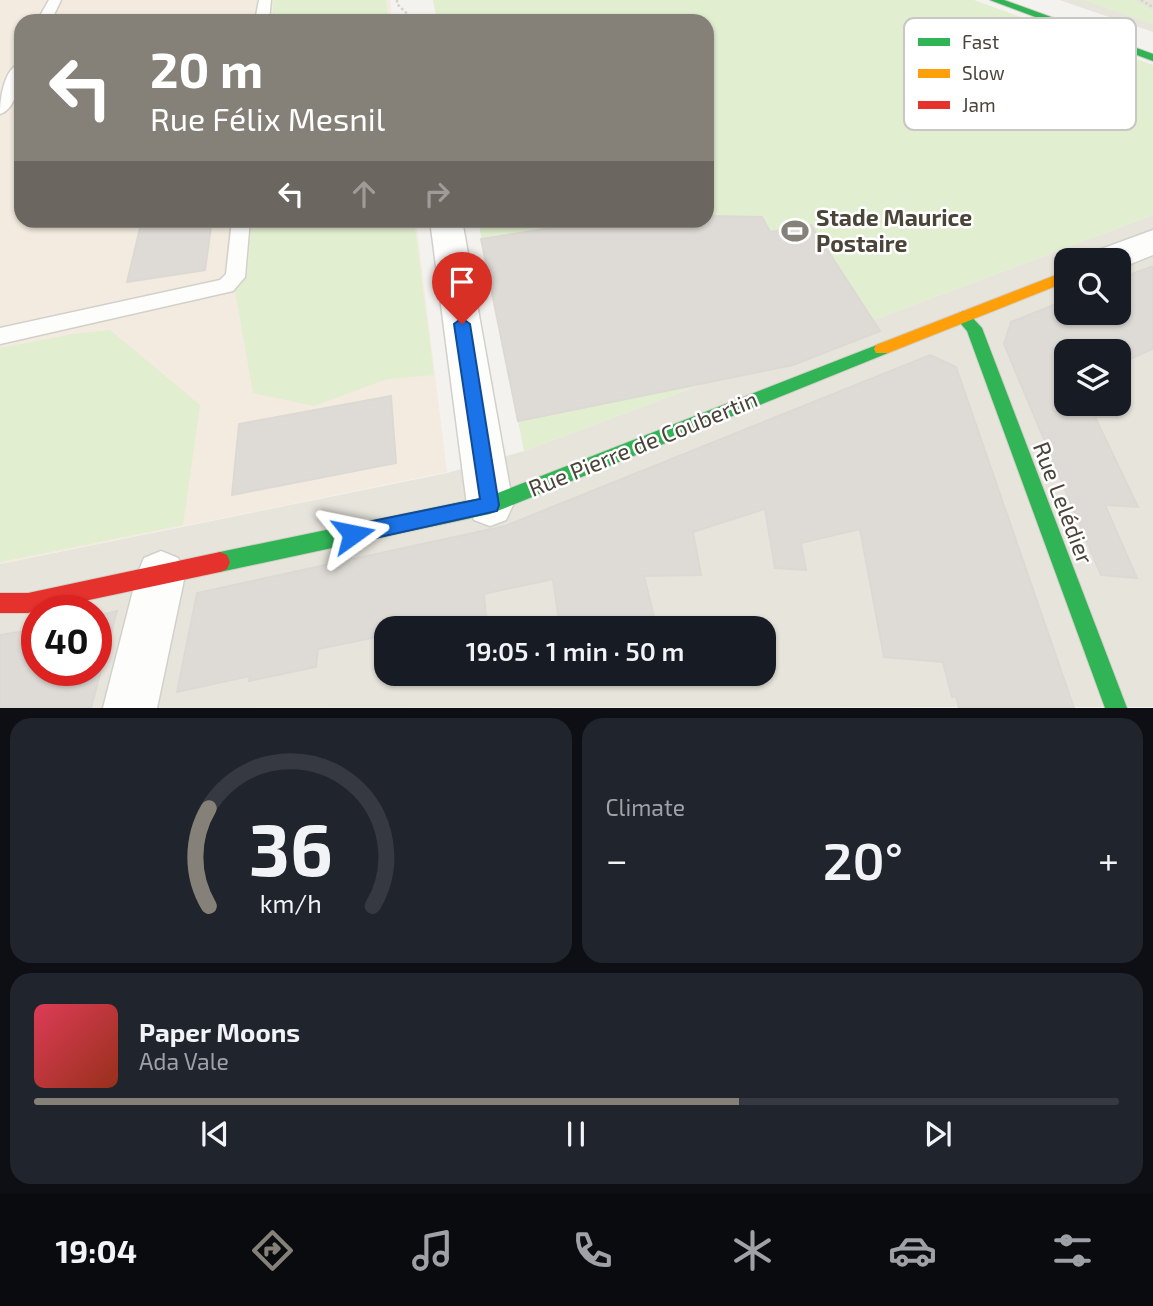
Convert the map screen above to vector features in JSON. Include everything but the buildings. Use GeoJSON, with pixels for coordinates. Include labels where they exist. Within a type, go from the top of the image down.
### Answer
{"type":"FeatureCollection","features":[{"type":"Feature","properties":{"kind":"street"},"geometry":{"type":"LineString","coordinates":[[995,0],[1044,18]]}},
{"type":"Feature","properties":{"kind":"street"},"geometry":{"type":"LineString","coordinates":[[1036,0],[1087,18]]}},
{"type":"Feature","properties":{"kind":"street"},"geometry":{"type":"LineString","coordinates":[[1136,35],[1153,41]]}},
{"type":"Feature","properties":{"kind":"street"},"geometry":{"type":"LineString","coordinates":[[1136,52],[1153,58]]}},
{"type":"Feature","properties":{"kind":"street"},"geometry":{"type":"LineString","coordinates":[[447,228],[490,505]]}},
{"type":"Feature","properties":{"kind":"street"},"geometry":{"type":"LineString","coordinates":[[1131,251],[1153,242]]}},
{"type":"Feature","properties":{"kind":"street","name":"Rue Pierre de Coubertin"},"geometry":{"type":"LineString","coordinates":[[0,603],[28,603],[490,505],[1054,281]]}},
{"type":"Feature","properties":{"kind":"street","name":"Rue Lelédier"},"geometry":{"type":"LineString","coordinates":[[963,317],[974,328],[1116,708]]}},
{"type":"Feature","properties":{"kind":"street"},"geometry":{"type":"LineString","coordinates":[[131,708],[161,575]]}},
{"type":"Feature","properties":{"kind":"lane"},"geometry":{"type":"LineString","coordinates":[[0,109],[14,81]]}},
{"type":"Feature","properties":{"kind":"lane"},"geometry":{"type":"LineString","coordinates":[[0,336],[226,286],[235,277],[240,228]]}},
{"type":"Feature","properties":{"kind":"path"},"geometry":{"type":"LineString","coordinates":[[397,0],[397,4],[408,14]]}},
{"type":"Feature","properties":{"kind":"path"},"geometry":{"type":"LineString","coordinates":[[1141,0],[1153,6]]}},
{"type":"Feature","properties":{"kind":"shaded area"},"geometry":{"type":"Polygon","coordinates":[[[0,0],[390,0],[391,14],[14,14],[14,228],[417,228],[447,472],[0,564],[0,0]]]}},
{"type":"Feature","properties":{"kind":"shaded area"},"geometry":{"type":"Polygon","coordinates":[[[1059,0],[1153,0],[1153,32],[1136,26],[1136,18],[1112,18],[1059,0]]]}},
{"type":"Feature","properties":{"kind":"shaded area"},"geometry":{"type":"Polygon","coordinates":[[[1153,215],[1153,707],[0,708],[0,564],[447,473],[524,451],[1054,252],[1054,325],[1131,325],[1131,248],[1065,248],[1153,215]]]}},
{"type":"Feature","properties":{"kind":"green space"},"geometry":{"type":"Polygon","coordinates":[[[274,0],[386,0],[388,14],[273,14],[274,0]]]}},
{"type":"Feature","properties":{"kind":"green space","name":"Stade Maurice Postaire"},"geometry":{"type":"Polygon","coordinates":[[[433,0],[974,0],[1024,18],[904,18],[904,130],[1136,130],[1136,59],[1153,65],[1153,215],[1065,248],[1054,248],[1054,252],[524,451],[479,228],[714,228],[714,14],[436,14],[433,0]]]}},
{"type":"Feature","properties":{"kind":"green space"},"geometry":{"type":"Polygon","coordinates":[[[1082,0],[1135,0],[1153,10],[1153,24],[1082,0]]]}},
{"type":"Feature","properties":{"kind":"green space"},"geometry":{"type":"Polygon","coordinates":[[[251,228],[415,228],[434,375],[387,379],[314,406],[253,393],[235,290],[247,275],[251,228]]]}},
{"type":"Feature","properties":{"kind":"green space"},"geometry":{"type":"Polygon","coordinates":[[[110,330],[200,405],[183,525],[0,562],[0,348],[110,330]]]}},
{"type":"Feature","properties":{"kind":"traffic: fast"},"geometry":{"type":"LineString","coordinates":[[995,0],[1044,18]]}},
{"type":"Feature","properties":{"kind":"traffic: fast"},"geometry":{"type":"LineString","coordinates":[[1136,52],[1153,58]]}},
{"type":"Feature","properties":{"kind":"traffic: fast"},"geometry":{"type":"LineString","coordinates":[[963,317],[974,328],[1116,708]]}},
{"type":"Feature","properties":{"kind":"traffic: fast"},"geometry":{"type":"LineString","coordinates":[[220,562],[490,505],[882,349]]}},
{"type":"Feature","properties":{"kind":"traffic: slow"},"geometry":{"type":"LineString","coordinates":[[882,349],[1054,281]]}},
{"type":"Feature","properties":{"kind":"traffic: jam"},"geometry":{"type":"LineString","coordinates":[[0,603],[28,603],[220,562]]}},
{"type":"Feature","properties":{"kind":"place","name":"Stade Maurice Postaire"},"geometry":{"type":"Point","coordinates":[795,231]}},
{"type":"Feature","properties":{"kind":"route"},"geometry":{"type":"LineString","coordinates":[[353,534],[490,505],[462,324]]}}]}
